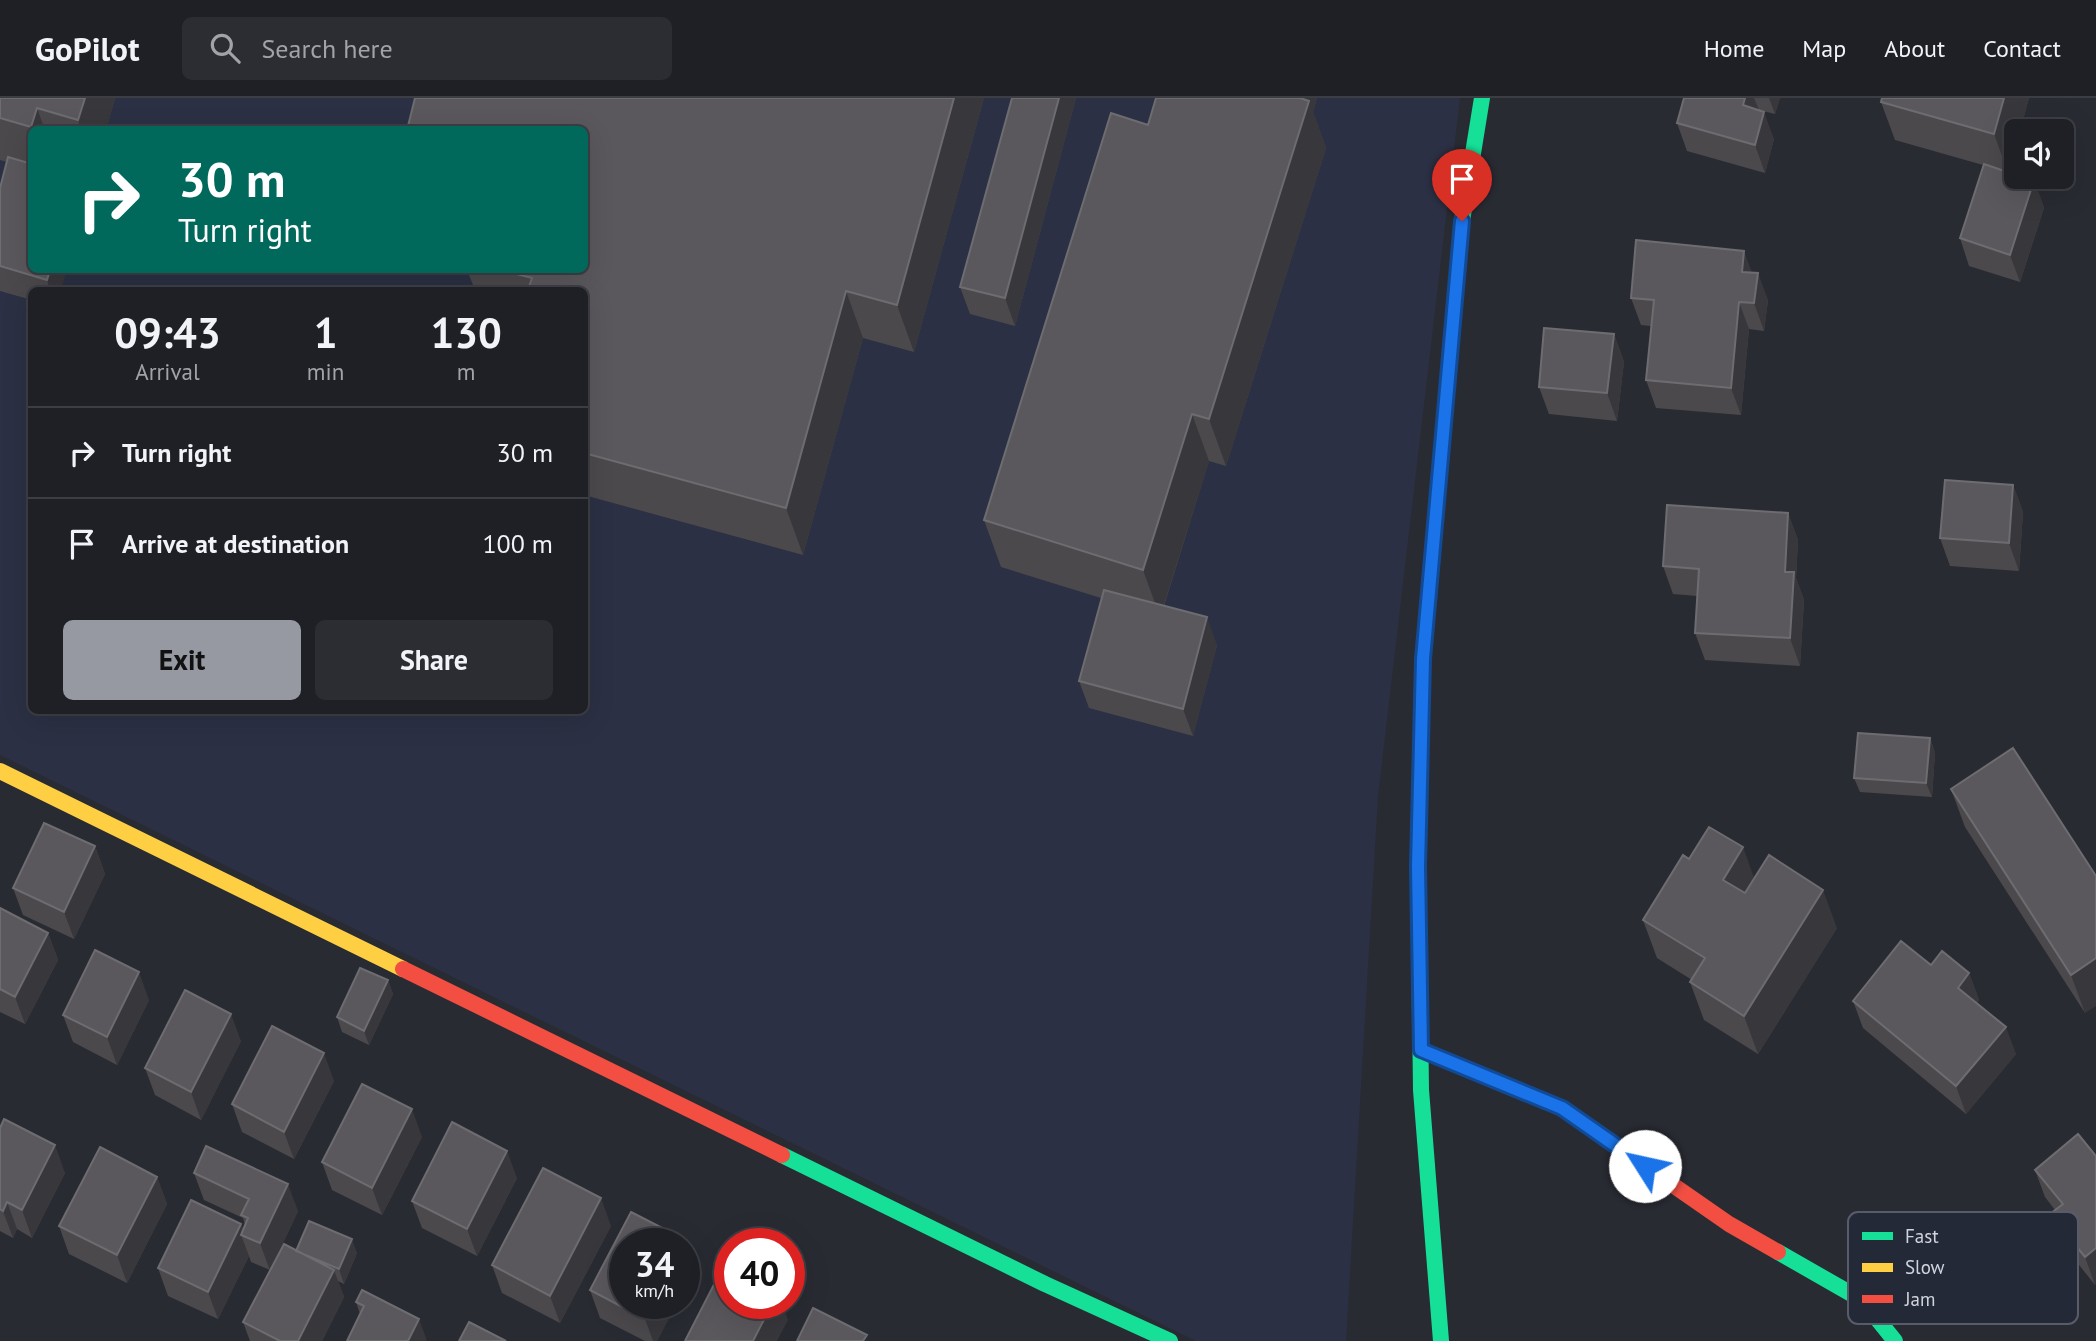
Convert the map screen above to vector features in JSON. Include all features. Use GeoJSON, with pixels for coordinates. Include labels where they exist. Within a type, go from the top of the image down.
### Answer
{"type":"FeatureCollection","features":[{"type":"Feature","properties":{"kind":"street"},"geometry":{"type":"LineString","coordinates":[[1440,1341],[1421,1090],[1418,867],[1423,659],[1462,221],[1482,98]]}},
{"type":"Feature","properties":{"kind":"street"},"geometry":{"type":"LineString","coordinates":[[0,771],[1045,1284],[1170,1341]]}},
{"type":"Feature","properties":{"kind":"street"},"geometry":{"type":"LineString","coordinates":[[1421,1050],[1562,1108],[1728,1224],[1848,1292]]}},
{"type":"Feature","properties":{"kind":"street"},"geometry":{"type":"LineString","coordinates":[[1881,1324],[1895,1341]]}},
{"type":"Feature","properties":{"kind":"shaded area"},"geometry":{"type":"Polygon","coordinates":[[[0,98],[1460,98],[1378,796],[1346,1341],[1196,1341],[0,755],[0,98]]]}},
{"type":"Feature","properties":{"kind":"building"},"geometry":{"type":"Polygon","coordinates":[[[0,98],[85,98],[78,120],[37,108],[31,126],[0,118],[0,98]]]}},
{"type":"Feature","properties":{"kind":"building"},"geometry":{"type":"Polygon","coordinates":[[[415,98],[954,98],[897,305],[846,291],[786,508],[588,454],[588,287],[529,287],[532,278],[513,273],[588,273],[588,126],[408,126],[415,98]]]}},
{"type":"Feature","properties":{"kind":"building"},"geometry":{"type":"Polygon","coordinates":[[[1012,98],[1059,98],[1005,298],[960,287],[1012,98]]]}},
{"type":"Feature","properties":{"kind":"building"},"geometry":{"type":"Polygon","coordinates":[[[1156,98],[1300,98],[1309,101],[1209,419],[1192,414],[1143,570],[984,520],[1111,113],[1148,125],[1156,98]]]}},
{"type":"Feature","properties":{"kind":"building"},"geometry":{"type":"Polygon","coordinates":[[[1684,98],[1745,98],[1743,105],[1764,112],[1755,145],[1677,123],[1684,98]]]}},
{"type":"Feature","properties":{"kind":"building"},"geometry":{"type":"Polygon","coordinates":[[[1882,98],[2004,98],[1994,134],[1881,102],[1882,98]]]}},
{"type":"Feature","properties":{"kind":"building"},"geometry":{"type":"Polygon","coordinates":[[[8,157],[28,163],[28,273],[49,273],[47,280],[0,266],[0,188],[8,157]]]}},
{"type":"Feature","properties":{"kind":"building"},"geometry":{"type":"Polygon","coordinates":[[[1984,164],[2004,171],[2004,189],[2031,189],[2010,255],[1960,238],[1984,164]]]}},
{"type":"Feature","properties":{"kind":"building"},"geometry":{"type":"Polygon","coordinates":[[[1636,240],[1744,251],[1742,272],[1758,273],[1754,303],[1739,302],[1731,388],[1646,380],[1654,300],[1631,298],[1636,240]]]}},
{"type":"Feature","properties":{"kind":"building"},"geometry":{"type":"Polygon","coordinates":[[[1544,328],[1614,334],[1607,393],[1539,387],[1544,328]]]}},
{"type":"Feature","properties":{"kind":"building"},"geometry":{"type":"Polygon","coordinates":[[[1945,480],[2013,485],[2009,543],[1940,538],[1945,480]]]}},
{"type":"Feature","properties":{"kind":"building"},"geometry":{"type":"Polygon","coordinates":[[[1667,505],[1788,513],[1785,572],[1794,572],[1790,638],[1695,633],[1699,569],[1663,566],[1667,505]]]}},
{"type":"Feature","properties":{"kind":"building"},"geometry":{"type":"Polygon","coordinates":[[[1104,590],[1207,617],[1183,709],[1079,681],[1104,590]]]}},
{"type":"Feature","properties":{"kind":"building"},"geometry":{"type":"Polygon","coordinates":[[[1858,733],[1930,738],[1926,783],[1854,778],[1858,733]]]}},
{"type":"Feature","properties":{"kind":"building"},"geometry":{"type":"Polygon","coordinates":[[[2013,748],[2096,876],[2096,958],[2071,975],[1951,789],[2013,748]]]}},
{"type":"Feature","properties":{"kind":"building"},"geometry":{"type":"Polygon","coordinates":[[[44,823],[95,846],[64,912],[13,888],[44,823]]]}},
{"type":"Feature","properties":{"kind":"building"},"geometry":{"type":"Polygon","coordinates":[[[1709,827],[1743,847],[1723,880],[1745,893],[1769,855],[1823,890],[1744,1016],[1690,982],[1705,958],[1643,920],[1683,855],[1689,859],[1709,827]]]}},
{"type":"Feature","properties":{"kind":"building"},"geometry":{"type":"Polygon","coordinates":[[[0,908],[48,933],[15,997],[0,989],[0,908]]]}},
{"type":"Feature","properties":{"kind":"building"},"geometry":{"type":"Polygon","coordinates":[[[1901,941],[1931,965],[1942,951],[1969,973],[1958,988],[2006,1027],[1956,1086],[1853,1001],[1901,941]]]}},
{"type":"Feature","properties":{"kind":"building"},"geometry":{"type":"Polygon","coordinates":[[[95,950],[139,972],[107,1037],[63,1015],[95,950]]]}},
{"type":"Feature","properties":{"kind":"building"},"geometry":{"type":"Polygon","coordinates":[[[360,968],[388,980],[364,1031],[337,1017],[360,968]]]}},
{"type":"Feature","properties":{"kind":"building"},"geometry":{"type":"Polygon","coordinates":[[[185,990],[231,1014],[191,1092],[145,1068],[185,990]]]}},
{"type":"Feature","properties":{"kind":"building"},"geometry":{"type":"Polygon","coordinates":[[[272,1026],[324,1053],[284,1132],[232,1104],[272,1026]]]}},
{"type":"Feature","properties":{"kind":"building"},"geometry":{"type":"Polygon","coordinates":[[[362,1084],[412,1109],[372,1188],[322,1162],[362,1084]]]}},
{"type":"Feature","properties":{"kind":"building"},"geometry":{"type":"Polygon","coordinates":[[[4,1119],[55,1145],[22,1210],[7,1202],[3,1211],[0,1209],[0,1128],[4,1119]]]}},
{"type":"Feature","properties":{"kind":"building"},"geometry":{"type":"Polygon","coordinates":[[[452,1122],[507,1151],[467,1229],[412,1201],[452,1122]]]}},
{"type":"Feature","properties":{"kind":"building"},"geometry":{"type":"Polygon","coordinates":[[[2078,1134],[2096,1156],[2096,1248],[2085,1257],[2078,1248],[2078,1212],[2053,1212],[2063,1204],[2035,1170],[2078,1134]]]}},
{"type":"Feature","properties":{"kind":"building"},"geometry":{"type":"Polygon","coordinates":[[[206,1146],[288,1184],[260,1243],[241,1235],[248,1218],[241,1215],[249,1199],[194,1173],[206,1146]]]}},
{"type":"Feature","properties":{"kind":"building"},"geometry":{"type":"Polygon","coordinates":[[[100,1147],[157,1177],[117,1255],[59,1226],[100,1147]]]}},
{"type":"Feature","properties":{"kind":"building"},"geometry":{"type":"Polygon","coordinates":[[[543,1168],[601,1198],[550,1296],[492,1265],[543,1168]]]}},
{"type":"Feature","properties":{"kind":"building"},"geometry":{"type":"Polygon","coordinates":[[[191,1200],[241,1224],[208,1292],[158,1268],[191,1200]]]}},
{"type":"Feature","properties":{"kind":"building"},"geometry":{"type":"Polygon","coordinates":[[[631,1212],[662,1228],[623,1228],[631,1212]]]}},
{"type":"Feature","properties":{"kind":"building"},"geometry":{"type":"Polygon","coordinates":[[[309,1221],[352,1239],[339,1269],[296,1251],[309,1221]]]}},
{"type":"Feature","properties":{"kind":"building"},"geometry":{"type":"Polygon","coordinates":[[[284,1244],[334,1270],[298,1341],[280,1341],[243,1322],[284,1244]]]}},
{"type":"Feature","properties":{"kind":"building"},"geometry":{"type":"Polygon","coordinates":[[[609,1254],[609,1300],[590,1290],[609,1254]]]}},
{"type":"Feature","properties":{"kind":"building"},"geometry":{"type":"Polygon","coordinates":[[[714,1284],[714,1319],[764,1319],[753,1341],[685,1341],[696,1319],[700,1319],[700,1312],[714,1284]]]}},
{"type":"Feature","properties":{"kind":"building"},"geometry":{"type":"Polygon","coordinates":[[[362,1290],[419,1319],[408,1341],[347,1341],[364,1306],[356,1302],[362,1290]]]}},
{"type":"Feature","properties":{"kind":"building"},"geometry":{"type":"Polygon","coordinates":[[[813,1308],[867,1335],[863,1341],[797,1341],[813,1308]]]}},
{"type":"Feature","properties":{"kind":"building"},"geometry":{"type":"Polygon","coordinates":[[[469,1322],[506,1341],[459,1341],[469,1322]]]}},
{"type":"Feature","properties":{"kind":"traffic: fast"},"geometry":{"type":"LineString","coordinates":[[1427,617],[1462,221],[1482,98]]}},
{"type":"Feature","properties":{"kind":"traffic: fast"},"geometry":{"type":"LineString","coordinates":[[1418,856],[1421,1090],[1441,1341]]}},
{"type":"Feature","properties":{"kind":"traffic: fast"},"geometry":{"type":"LineString","coordinates":[[782,1155],[1045,1284],[1170,1341]]}},
{"type":"Feature","properties":{"kind":"traffic: fast"},"geometry":{"type":"LineString","coordinates":[[1778,1252],[1848,1292]]}},
{"type":"Feature","properties":{"kind":"traffic: fast"},"geometry":{"type":"LineString","coordinates":[[1881,1324],[1895,1341]]}},
{"type":"Feature","properties":{"kind":"traffic: slow"},"geometry":{"type":"LineString","coordinates":[[0,771],[403,969]]}},
{"type":"Feature","properties":{"kind":"traffic: jam"},"geometry":{"type":"LineString","coordinates":[[1418,856],[1423,659],[1427,617]]}},
{"type":"Feature","properties":{"kind":"traffic: jam"},"geometry":{"type":"LineString","coordinates":[[403,969],[782,1155]]}},
{"type":"Feature","properties":{"kind":"traffic: jam"},"geometry":{"type":"LineString","coordinates":[[1421,1050],[1562,1108],[1729,1224],[1778,1252]]}},
{"type":"Feature","properties":{"kind":"route"},"geometry":{"type":"LineString","coordinates":[[1462,221],[1423,659],[1418,867],[1421,1050],[1562,1108],[1645,1166]]}}]}
